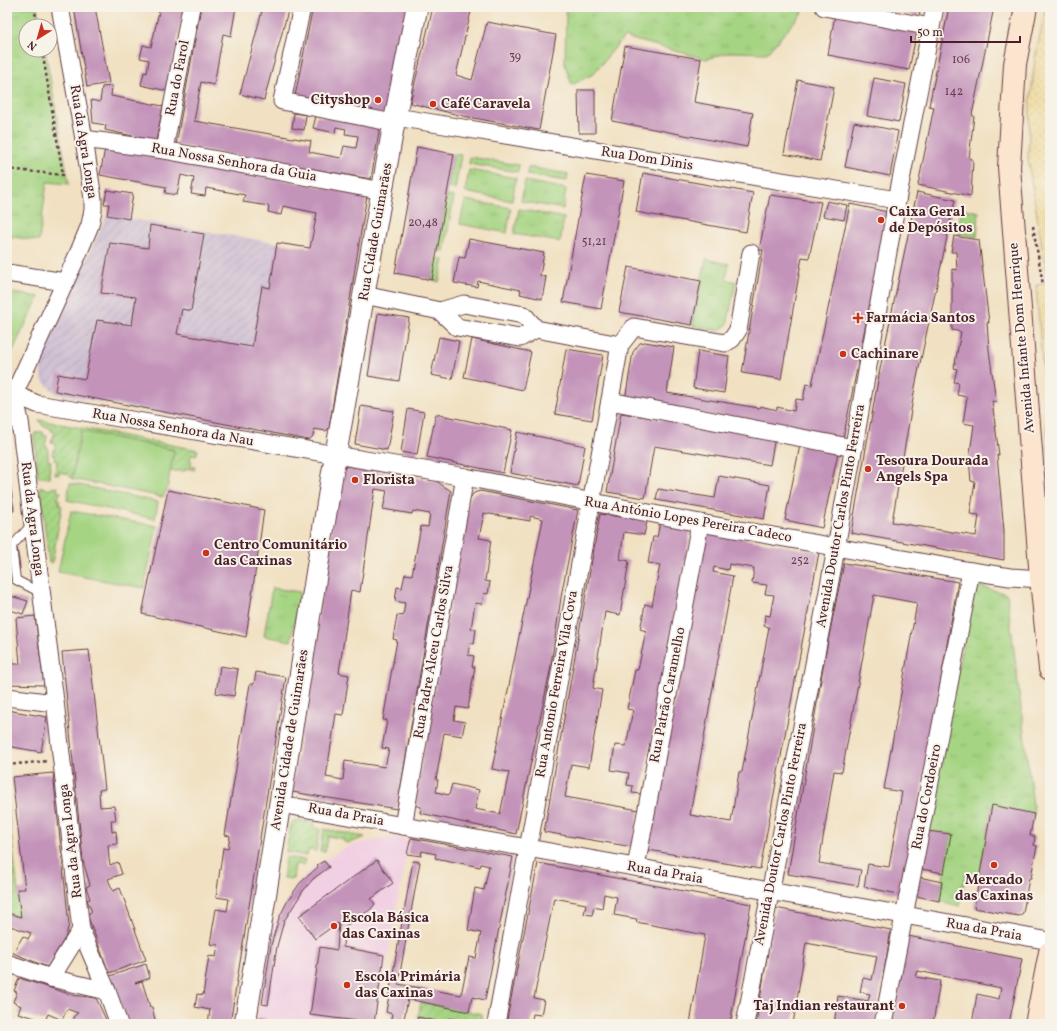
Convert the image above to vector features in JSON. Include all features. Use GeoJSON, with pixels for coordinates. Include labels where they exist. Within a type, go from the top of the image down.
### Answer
{"type":"FeatureCollection","features":[{"type":"Feature","properties":{"kind":"main road","name":"Avenida Infante Dom Henrique"},"geometry":{"type":"LineString","coordinates":[[1026,7],[1015,64],[1008,167],[1041,579],[1050,669]]}},
{"type":"Feature","properties":{"kind":"main road"},"geometry":{"type":"LineString","coordinates":[[1036,1024],[1050,952]]}},
{"type":"Feature","properties":{"kind":"street","name":"Rua da Agra Longa"},"geometry":{"type":"LineString","coordinates":[[60,7],[84,139],[93,199],[93,210],[90,225],[78,254],[10,395],[20,421],[55,701],[81,930],[107,991],[119,1024]]}},
{"type":"Feature","properties":{"kind":"street","name":"Rua do Farol"},"geometry":{"type":"LineString","coordinates":[[164,150],[191,7]]}},
{"type":"Feature","properties":{"kind":"street","name":"Rua Dom Dinis"},"geometry":{"type":"LineString","coordinates":[[302,7],[282,101],[897,200]]}},
{"type":"Feature","properties":{"kind":"street","name":"Rua Cidade Guimarães"},"geometry":{"type":"LineString","coordinates":[[335,456],[384,191],[395,120],[417,7]]}},
{"type":"Feature","properties":{"kind":"street"},"geometry":{"type":"LineString","coordinates":[[824,7],[931,27]]}},
{"type":"Feature","properties":{"kind":"street","name":"Avenida Doutor Carlos Pinto Ferreira"},"geometry":{"type":"LineString","coordinates":[[745,1024],[836,547],[897,200],[935,7]]}},
{"type":"Feature","properties":{"kind":"street","name":"Rua Nossa Senhora da Guia"},"geometry":{"type":"LineString","coordinates":[[84,139],[164,150],[384,191]]}},
{"type":"Feature","properties":{"kind":"street"},"geometry":{"type":"LineString","coordinates":[[364,295],[440,311],[464,304],[524,315],[536,329],[620,345],[634,327],[725,343],[732,339],[738,330],[751,253]]}},
{"type":"Feature","properties":{"kind":"street"},"geometry":{"type":"LineString","coordinates":[[7,273],[65,282]]}},
{"type":"Feature","properties":{"kind":"street"},"geometry":{"type":"LineString","coordinates":[[440,311],[457,327],[520,338],[536,329]]}},
{"type":"Feature","properties":{"kind":"street","name":"Rua Antonio Ferreira Vila Cova"},"geometry":{"type":"LineString","coordinates":[[496,1024],[590,502],[620,345]]}},
{"type":"Feature","properties":{"kind":"street","name":"Rua Nossa Senhora da Nau"},"geometry":{"type":"LineString","coordinates":[[10,395],[37,404],[335,456]]}},
{"type":"Feature","properties":{"kind":"street"},"geometry":{"type":"LineString","coordinates":[[610,401],[854,448]]}},
{"type":"Feature","properties":{"kind":"street","name":"Rua António Lopes Pereira Cadeco"},"geometry":{"type":"LineString","coordinates":[[335,456],[465,478],[700,523],[836,547],[1010,577],[1041,579]]}},
{"type":"Feature","properties":{"kind":"street","name":"Avenida Cidade de Guimarães"},"geometry":{"type":"LineString","coordinates":[[245,1024],[335,456]]}},
{"type":"Feature","properties":{"kind":"street","name":"Rua Padre Alceu Carlos Silva"},"geometry":{"type":"LineString","coordinates":[[403,826],[465,478]]}},
{"type":"Feature","properties":{"kind":"street","name":"Rua Patrão Caramelho"},"geometry":{"type":"LineString","coordinates":[[636,867],[700,523]]}},
{"type":"Feature","properties":{"kind":"street","name":"Rua do Cordoeiro"},"geometry":{"type":"LineString","coordinates":[[884,1024],[903,916],[907,904],[971,570]]}},
{"type":"Feature","properties":{"kind":"street"},"geometry":{"type":"LineString","coordinates":[[7,697],[46,702],[55,701]]}},
{"type":"Feature","properties":{"kind":"street","name":"Rua da Praia"},"geometry":{"type":"LineString","coordinates":[[280,804],[1050,941]]}},
{"type":"Feature","properties":{"kind":"street"},"geometry":{"type":"LineString","coordinates":[[51,978],[81,930]]}},
{"type":"Feature","properties":{"kind":"street"},"geometry":{"type":"LineString","coordinates":[[7,963],[51,978],[107,991]]}},
{"type":"Feature","properties":{"kind":"lane"},"geometry":{"type":"LineString","coordinates":[[32,523],[12,546],[16,580],[41,593]]}},
{"type":"Feature","properties":{"kind":"path"},"geometry":{"type":"LineString","coordinates":[[34,7],[36,18]]}},
{"type":"Feature","properties":{"kind":"path"},"geometry":{"type":"LineString","coordinates":[[7,167],[12,170],[63,175],[43,58]]}},
{"type":"Feature","properties":{"kind":"path"},"geometry":{"type":"LineString","coordinates":[[1033,224],[1043,285]]}},
{"type":"Feature","properties":{"kind":"path"},"geometry":{"type":"LineString","coordinates":[[7,765],[54,760]]}},
{"type":"Feature","properties":{"kind":"shaded area"},"geometry":{"type":"Polygon","coordinates":[[[107,215],[357,256],[329,428],[326,431],[314,429],[313,436],[309,440],[56,394],[43,381],[41,376],[41,358],[107,215]]]}},
{"type":"Feature","properties":{"kind":"shaded area","name":"Escola Básica das Caxinas"},"geometry":{"type":"Polygon","coordinates":[[[391,837],[409,839],[376,1024],[256,1024],[270,935],[276,918],[297,885],[309,871],[340,850],[353,845],[391,837]]]}},
{"type":"Feature","properties":{"kind":"green space"},"geometry":{"type":"Polygon","coordinates":[[[7,7],[37,7],[39,18],[18,18],[18,58],[46,58],[69,184],[47,182],[39,241],[7,236],[7,7]]]}},
{"type":"Feature","properties":{"kind":"green space"},"geometry":{"type":"Polygon","coordinates":[[[566,7],[807,7],[767,53],[731,52],[706,59],[624,37],[593,74],[572,85],[565,65],[566,7]]]}},
{"type":"Feature","properties":{"kind":"green space"},"geometry":{"type":"Polygon","coordinates":[[[454,154],[461,155],[455,189],[448,187],[454,154]]]}},
{"type":"Feature","properties":{"kind":"green space"},"geometry":{"type":"Polygon","coordinates":[[[470,157],[519,165],[518,172],[469,164],[470,157]]]}},
{"type":"Feature","properties":{"kind":"green space"},"geometry":{"type":"Polygon","coordinates":[[[528,167],[568,174],[567,181],[527,175],[528,167]]]}},
{"type":"Feature","properties":{"kind":"green space"},"geometry":{"type":"Polygon","coordinates":[[[469,170],[516,178],[512,201],[465,192],[469,170]]]}},
{"type":"Feature","properties":{"kind":"green space"},"geometry":{"type":"Polygon","coordinates":[[[525,181],[566,189],[563,209],[521,201],[525,181]]]}},
{"type":"Feature","properties":{"kind":"green space"},"geometry":{"type":"Polygon","coordinates":[[[447,196],[454,197],[444,251],[437,250],[447,196]]]}},
{"type":"Feature","properties":{"kind":"green space"},"geometry":{"type":"Polygon","coordinates":[[[465,200],[511,208],[507,233],[460,224],[465,200]]]}},
{"type":"Feature","properties":{"kind":"green space"},"geometry":{"type":"Polygon","coordinates":[[[961,208],[979,212],[977,237],[956,233],[961,208]]]}},
{"type":"Feature","properties":{"kind":"green space"},"geometry":{"type":"Polygon","coordinates":[[[519,209],[564,218],[560,242],[514,234],[519,209]]]}},
{"type":"Feature","properties":{"kind":"green space"},"geometry":{"type":"Polygon","coordinates":[[[436,258],[444,260],[439,282],[432,280],[436,258]]]}},
{"type":"Feature","properties":{"kind":"green space"},"geometry":{"type":"Polygon","coordinates":[[[706,259],[729,264],[726,279],[736,282],[727,325],[718,331],[692,325],[706,259]]]}},
{"type":"Feature","properties":{"kind":"green space"},"geometry":{"type":"Polygon","coordinates":[[[7,292],[39,297],[7,362],[7,292]]]}},
{"type":"Feature","properties":{"kind":"green space"},"geometry":{"type":"Polygon","coordinates":[[[39,420],[198,450],[196,456],[191,455],[190,460],[192,461],[190,466],[195,467],[194,470],[186,468],[185,471],[170,471],[174,450],[81,432],[72,479],[68,474],[59,472],[59,475],[55,474],[57,461],[54,460],[55,456],[52,455],[53,450],[55,450],[55,443],[51,442],[55,432],[51,431],[51,428],[43,426],[39,420]]]}},
{"type":"Feature","properties":{"kind":"green space"},"geometry":{"type":"Polygon","coordinates":[[[81,431],[174,450],[167,489],[163,497],[72,479],[81,431]]]}},
{"type":"Feature","properties":{"kind":"green space"},"geometry":{"type":"Polygon","coordinates":[[[43,432],[43,435],[47,436],[45,446],[48,447],[48,460],[51,461],[50,477],[38,477],[34,436],[35,433],[43,432]]]}},
{"type":"Feature","properties":{"kind":"green space"},"geometry":{"type":"Polygon","coordinates":[[[70,483],[158,502],[155,519],[67,500],[70,483]]]}},
{"type":"Feature","properties":{"kind":"green space"},"geometry":{"type":"Polygon","coordinates":[[[40,486],[50,490],[51,488],[58,487],[57,491],[61,492],[57,499],[60,500],[59,505],[62,506],[52,563],[49,563],[40,486]]]}},
{"type":"Feature","properties":{"kind":"green space"},"geometry":{"type":"Polygon","coordinates":[[[71,511],[157,526],[144,588],[58,572],[71,511]]]}},
{"type":"Feature","properties":{"kind":"green space"},"geometry":{"type":"Polygon","coordinates":[[[974,585],[1007,594],[1034,814],[992,806],[979,878],[965,875],[960,906],[939,901],[951,834],[927,831],[974,585]]]}},
{"type":"Feature","properties":{"kind":"green space"},"geometry":{"type":"Polygon","coordinates":[[[272,588],[300,592],[291,641],[264,636],[272,588]]]}},
{"type":"Feature","properties":{"kind":"green space"},"geometry":{"type":"Polygon","coordinates":[[[7,799],[21,917],[7,913],[7,799]]]}},
{"type":"Feature","properties":{"kind":"green space"},"geometry":{"type":"Polygon","coordinates":[[[294,820],[314,823],[314,828],[320,829],[316,851],[308,850],[307,856],[286,852],[291,824],[294,820]]]}},
{"type":"Feature","properties":{"kind":"green space"},"geometry":{"type":"Polygon","coordinates":[[[324,829],[365,837],[349,843],[344,842],[344,839],[328,836],[325,852],[320,851],[324,829]]]}},
{"type":"Feature","properties":{"kind":"green space"},"geometry":{"type":"Polygon","coordinates":[[[286,857],[305,860],[304,865],[295,864],[293,879],[283,878],[286,857]]]}},
{"type":"Feature","properties":{"kind":"green space"},"geometry":{"type":"Polygon","coordinates":[[[421,1002],[482,1014],[480,1024],[469,1024],[449,1019],[448,1024],[418,1017],[421,1002]]]}},
{"type":"Feature","properties":{"kind":"sand"},"geometry":{"type":"Polygon","coordinates":[[[1046,7],[1050,7],[1050,464],[1036,285],[1048,284],[1028,160],[1030,103],[1035,59],[1046,7]]]}},
{"type":"Feature","properties":{"kind":"building"},"geometry":{"type":"Polygon","coordinates":[[[74,7],[95,7],[109,83],[87,87],[74,7]]]}},
{"type":"Feature","properties":{"kind":"building"},"geometry":{"type":"Polygon","coordinates":[[[160,7],[184,7],[167,91],[141,85],[144,72],[147,73],[149,60],[140,58],[143,45],[151,47],[160,7]]]}},
{"type":"Feature","properties":{"kind":"building"},"geometry":{"type":"Polygon","coordinates":[[[201,7],[236,7],[231,36],[223,34],[214,85],[201,82],[194,121],[311,141],[309,152],[341,158],[344,146],[356,148],[358,136],[345,134],[346,129],[336,127],[335,133],[313,128],[316,116],[380,127],[371,179],[176,145],[201,7]]]}},
{"type":"Feature","properties":{"kind":"building"},"geometry":{"type":"Polygon","coordinates":[[[263,7],[289,7],[264,100],[240,94],[263,7]]]}},
{"type":"Feature","properties":{"kind":"building"},"geometry":{"type":"Polygon","coordinates":[[[313,7],[408,7],[386,115],[295,96],[313,7]]]}},
{"type":"Feature","properties":{"kind":"building"},"geometry":{"type":"Polygon","coordinates":[[[433,7],[472,7],[456,75],[472,80],[487,22],[556,35],[539,130],[463,116],[410,103],[433,7]]]}},
{"type":"Feature","properties":{"kind":"building"},"geometry":{"type":"Polygon","coordinates":[[[871,7],[921,7],[919,17],[871,7]]]}},
{"type":"Feature","properties":{"kind":"building"},"geometry":{"type":"Polygon","coordinates":[[[949,7],[994,7],[972,115],[974,116],[969,158],[973,160],[971,196],[918,185],[934,107],[929,106],[949,7]]]}},
{"type":"Feature","properties":{"kind":"building"},"geometry":{"type":"Polygon","coordinates":[[[835,14],[917,30],[909,70],[828,55],[835,14]]]}},
{"type":"Feature","properties":{"kind":"building"},"geometry":{"type":"Polygon","coordinates":[[[625,46],[701,59],[694,102],[753,113],[747,147],[612,121],[625,46]]]}},
{"type":"Feature","properties":{"kind":"building"},"geometry":{"type":"Polygon","coordinates":[[[874,78],[906,84],[899,122],[867,116],[874,78]]]}},
{"type":"Feature","properties":{"kind":"building"},"geometry":{"type":"Polygon","coordinates":[[[798,80],[834,87],[820,161],[784,154],[798,80]]]}},
{"type":"Feature","properties":{"kind":"building"},"geometry":{"type":"Polygon","coordinates":[[[112,86],[111,96],[163,106],[156,141],[105,130],[106,125],[93,123],[91,100],[100,102],[102,87],[112,86]]]}},
{"type":"Feature","properties":{"kind":"building"},"geometry":{"type":"Polygon","coordinates":[[[578,90],[595,90],[595,133],[579,133],[578,90]]]}},
{"type":"Feature","properties":{"kind":"building"},"geometry":{"type":"Polygon","coordinates":[[[294,113],[306,115],[304,130],[292,128],[294,113]]]}},
{"type":"Feature","properties":{"kind":"building"},"geometry":{"type":"Polygon","coordinates":[[[854,122],[898,131],[890,176],[845,167],[854,122]]]}},
{"type":"Feature","properties":{"kind":"building"},"geometry":{"type":"Polygon","coordinates":[[[417,147],[454,154],[432,280],[395,273],[417,147]]]}},
{"type":"Feature","properties":{"kind":"building"},"geometry":{"type":"Polygon","coordinates":[[[105,148],[367,195],[329,428],[326,431],[314,429],[313,436],[309,440],[55,391],[58,374],[85,379],[97,320],[132,325],[136,297],[101,293],[110,243],[148,248],[150,225],[204,234],[191,311],[182,309],[177,334],[252,347],[262,286],[270,288],[277,243],[310,248],[317,213],[283,206],[281,215],[268,212],[269,206],[243,202],[245,195],[206,188],[205,196],[191,194],[194,178],[181,175],[177,195],[165,193],[166,187],[100,175],[105,148]]]}},
{"type":"Feature","properties":{"kind":"building"},"geometry":{"type":"Polygon","coordinates":[[[643,173],[753,193],[746,232],[636,212],[643,173]]]}},
{"type":"Feature","properties":{"kind":"building"},"geometry":{"type":"Polygon","coordinates":[[[586,175],[624,181],[601,309],[563,302],[586,175]]]}},
{"type":"Feature","properties":{"kind":"building"},"geometry":{"type":"Polygon","coordinates":[[[107,190],[133,194],[129,219],[107,215],[109,204],[104,204],[107,190]]]}},
{"type":"Feature","properties":{"kind":"building"},"geometry":{"type":"Polygon","coordinates":[[[917,192],[955,200],[915,387],[892,522],[976,536],[979,515],[970,514],[975,482],[971,481],[969,460],[974,425],[963,423],[967,397],[957,395],[959,383],[954,382],[957,369],[954,368],[961,332],[952,330],[952,269],[957,270],[956,252],[951,252],[954,236],[979,240],[989,323],[987,322],[989,350],[996,402],[992,401],[999,455],[997,455],[1004,531],[1004,560],[851,533],[880,369],[917,192]]]}},
{"type":"Feature","properties":{"kind":"building"},"geometry":{"type":"Polygon","coordinates":[[[770,195],[821,202],[809,258],[802,257],[781,379],[742,373],[763,250],[759,250],[770,195]]]}},
{"type":"Feature","properties":{"kind":"building"},"geometry":{"type":"Polygon","coordinates":[[[827,201],[847,205],[844,220],[823,216],[827,201]]]}},
{"type":"Feature","properties":{"kind":"building"},"geometry":{"type":"Polygon","coordinates":[[[850,204],[888,212],[843,439],[625,400],[633,352],[640,343],[645,342],[674,347],[667,393],[759,408],[760,406],[777,410],[777,407],[794,411],[796,399],[803,400],[806,384],[812,385],[850,204]]]}},
{"type":"Feature","properties":{"kind":"building"},"geometry":{"type":"Polygon","coordinates":[[[469,239],[544,253],[540,276],[546,277],[542,299],[520,294],[521,290],[478,281],[477,287],[454,283],[459,257],[465,258],[469,239]]]}},
{"type":"Feature","properties":{"kind":"building"},"geometry":{"type":"Polygon","coordinates":[[[628,267],[701,281],[692,325],[619,312],[628,267]]]}},
{"type":"Feature","properties":{"kind":"building"},"geometry":{"type":"Polygon","coordinates":[[[378,313],[409,318],[399,381],[368,376],[378,313]]]}},
{"type":"Feature","properties":{"kind":"building"},"geometry":{"type":"Polygon","coordinates":[[[439,337],[459,341],[452,379],[431,375],[439,337]]]}},
{"type":"Feature","properties":{"kind":"building"},"geometry":{"type":"Polygon","coordinates":[[[472,339],[531,352],[523,390],[464,377],[472,339]]]}},
{"type":"Feature","properties":{"kind":"building"},"geometry":{"type":"Polygon","coordinates":[[[566,349],[603,355],[592,420],[555,414],[566,349]]]}},
{"type":"Feature","properties":{"kind":"building"},"geometry":{"type":"Polygon","coordinates":[[[698,351],[729,356],[724,393],[693,388],[698,351]]]}},
{"type":"Feature","properties":{"kind":"building"},"geometry":{"type":"Polygon","coordinates":[[[361,406],[394,411],[387,450],[355,444],[361,406]]]}},
{"type":"Feature","properties":{"kind":"building"},"geometry":{"type":"Polygon","coordinates":[[[408,409],[424,412],[417,455],[401,452],[408,409]]]}},
{"type":"Feature","properties":{"kind":"building"},"geometry":{"type":"Polygon","coordinates":[[[621,413],[775,437],[770,465],[654,446],[645,498],[607,492],[621,413]]]}},
{"type":"Feature","properties":{"kind":"building"},"geometry":{"type":"Polygon","coordinates":[[[436,414],[512,430],[503,473],[427,457],[436,414]]]}},
{"type":"Feature","properties":{"kind":"building"},"geometry":{"type":"Polygon","coordinates":[[[517,432],[585,446],[578,486],[510,473],[517,432]]]}},
{"type":"Feature","properties":{"kind":"building"},"geometry":{"type":"Polygon","coordinates":[[[800,445],[838,453],[822,528],[785,520],[800,445]]]}},
{"type":"Feature","properties":{"kind":"building"},"geometry":{"type":"Polygon","coordinates":[[[7,462],[14,511],[7,512],[7,462]]]}},
{"type":"Feature","properties":{"kind":"building"},"geometry":{"type":"Polygon","coordinates":[[[347,466],[436,481],[451,491],[397,809],[292,792],[340,472],[347,466]],[[375,489],[360,592],[351,590],[339,673],[349,675],[343,715],[336,714],[326,777],[343,780],[345,761],[385,767],[389,749],[382,748],[387,720],[383,720],[397,640],[393,639],[397,615],[403,616],[405,603],[395,601],[397,587],[402,588],[405,574],[412,575],[421,526],[428,527],[430,514],[413,511],[412,514],[383,509],[387,491],[375,489]]]}},
{"type":"Feature","properties":{"kind":"building"},"geometry":{"type":"Polygon","coordinates":[[[719,476],[770,485],[764,519],[656,500],[658,489],[715,498],[719,476]]]}},
{"type":"Feature","properties":{"kind":"building","name":"Centro Comunitário das Caxinas"},"geometry":{"type":"Polygon","coordinates":[[[168,490],[264,510],[246,637],[142,614],[168,490]]]}},
{"type":"Feature","properties":{"kind":"building"},"geometry":{"type":"Polygon","coordinates":[[[480,491],[578,510],[562,591],[550,671],[516,834],[420,813],[421,807],[414,805],[465,520],[470,498],[474,493],[480,491]],[[484,513],[479,538],[491,540],[485,581],[490,582],[488,594],[484,593],[482,604],[475,603],[471,629],[476,629],[474,644],[470,643],[468,655],[474,656],[472,667],[475,667],[468,709],[456,707],[454,720],[465,722],[462,736],[444,733],[436,780],[438,780],[436,792],[449,795],[452,784],[479,790],[475,809],[500,814],[509,772],[492,769],[543,519],[530,516],[530,521],[484,513]]]}},
{"type":"Feature","properties":{"kind":"building"},"geometry":{"type":"Polygon","coordinates":[[[600,514],[647,521],[644,535],[624,532],[620,559],[629,561],[620,615],[605,612],[593,688],[602,690],[589,767],[571,764],[565,797],[639,810],[633,847],[544,832],[600,514]]]}},
{"type":"Feature","properties":{"kind":"building"},"geometry":{"type":"Polygon","coordinates":[[[660,523],[691,529],[641,794],[632,793],[633,786],[627,785],[629,773],[611,770],[615,745],[626,746],[633,710],[627,709],[635,670],[638,670],[646,631],[640,629],[645,604],[652,606],[660,565],[648,563],[653,537],[657,537],[660,523]]]}},
{"type":"Feature","properties":{"kind":"building"},"geometry":{"type":"Polygon","coordinates":[[[706,532],[819,552],[760,869],[648,850],[706,532]],[[729,564],[728,570],[714,567],[713,572],[733,576],[690,815],[731,822],[739,772],[742,772],[769,627],[764,626],[765,615],[770,616],[774,595],[765,594],[767,585],[752,583],[754,568],[729,564]]]}},
{"type":"Feature","properties":{"kind":"building"},"geometry":{"type":"Polygon","coordinates":[[[17,548],[20,569],[7,571],[7,550],[17,548]]]}},
{"type":"Feature","properties":{"kind":"building"},"geometry":{"type":"Polygon","coordinates":[[[844,563],[958,582],[903,895],[864,887],[868,864],[889,867],[902,792],[884,789],[917,603],[874,595],[842,772],[834,771],[819,863],[861,870],[858,886],[788,874],[825,656],[844,563]]]}},
{"type":"Feature","properties":{"kind":"building"},"geometry":{"type":"Polygon","coordinates":[[[7,595],[28,601],[23,614],[7,609],[7,595]]]}},
{"type":"Feature","properties":{"kind":"building"},"geometry":{"type":"Polygon","coordinates":[[[35,616],[44,685],[7,684],[7,658],[13,659],[12,664],[20,664],[16,618],[35,616]]]}},
{"type":"Feature","properties":{"kind":"building"},"geometry":{"type":"Polygon","coordinates":[[[89,650],[105,789],[99,790],[100,807],[114,806],[116,820],[111,820],[112,832],[116,831],[117,844],[108,845],[109,859],[110,865],[118,862],[122,874],[108,879],[113,891],[120,888],[146,960],[109,973],[87,914],[92,912],[87,900],[90,899],[86,887],[90,885],[83,861],[62,652],[89,650]]]}},
{"type":"Feature","properties":{"kind":"building"},"geometry":{"type":"Polygon","coordinates":[[[220,666],[238,669],[234,696],[216,693],[220,666]]]}},
{"type":"Feature","properties":{"kind":"building"},"geometry":{"type":"Polygon","coordinates":[[[256,672],[286,677],[230,1024],[208,1024],[210,1010],[195,1007],[197,994],[203,995],[209,956],[216,957],[218,945],[210,944],[216,909],[227,911],[229,899],[216,897],[223,848],[228,849],[230,836],[225,835],[250,684],[254,684],[256,672]]]}},
{"type":"Feature","properties":{"kind":"building"},"geometry":{"type":"Polygon","coordinates":[[[7,710],[47,717],[41,752],[7,746],[7,710]]]}},
{"type":"Feature","properties":{"kind":"building"},"geometry":{"type":"Polygon","coordinates":[[[53,773],[69,925],[65,938],[47,967],[13,953],[23,936],[28,939],[31,933],[7,925],[7,913],[21,917],[17,889],[25,889],[12,777],[53,773]]]}},
{"type":"Feature","properties":{"kind":"building"},"geometry":{"type":"Polygon","coordinates":[[[992,805],[1034,814],[1030,836],[1035,836],[1034,845],[1037,846],[1031,878],[1029,878],[1023,913],[1019,916],[974,908],[992,805]]]}},
{"type":"Feature","properties":{"kind":"building"},"geometry":{"type":"Polygon","coordinates":[[[927,831],[951,834],[944,873],[921,869],[927,831]]]}},
{"type":"Feature","properties":{"kind":"building"},"geometry":{"type":"Polygon","coordinates":[[[411,838],[513,857],[485,1000],[472,997],[469,1012],[408,999],[403,1024],[390,1024],[392,1014],[386,1012],[413,861],[420,862],[398,984],[461,995],[469,957],[476,958],[481,933],[468,930],[475,888],[484,890],[489,866],[481,864],[480,867],[435,858],[436,854],[422,851],[421,856],[407,854],[411,838]]]}},
{"type":"Feature","properties":{"kind":"building"},"geometry":{"type":"Polygon","coordinates":[[[377,860],[393,883],[371,899],[375,904],[371,909],[344,927],[343,947],[384,955],[374,1023],[310,1015],[320,947],[337,950],[339,922],[315,939],[299,916],[377,860]]]}},
{"type":"Feature","properties":{"kind":"building"},"geometry":{"type":"Polygon","coordinates":[[[324,861],[329,867],[313,879],[303,891],[284,921],[277,946],[268,1005],[262,1004],[271,945],[279,918],[287,902],[300,883],[318,867],[317,865],[324,861]]]}},
{"type":"Feature","properties":{"kind":"building"},"geometry":{"type":"Polygon","coordinates":[[[538,863],[751,904],[730,1024],[690,1024],[705,935],[636,922],[637,919],[614,915],[617,897],[604,894],[602,909],[594,907],[592,915],[584,914],[586,904],[554,898],[534,998],[544,1000],[541,1015],[533,1014],[531,1024],[506,1024],[538,863]]]}},
{"type":"Feature","properties":{"kind":"building"},"geometry":{"type":"Polygon","coordinates":[[[919,877],[942,882],[939,901],[916,896],[919,877]]]}},
{"type":"Feature","properties":{"kind":"building"},"geometry":{"type":"Polygon","coordinates":[[[775,908],[891,930],[875,1024],[834,1024],[838,996],[868,1001],[870,994],[860,992],[863,978],[872,980],[877,956],[806,943],[793,1024],[756,1024],[775,908]]]}},
{"type":"Feature","properties":{"kind":"building"},"geometry":{"type":"Polygon","coordinates":[[[908,936],[1022,959],[1009,1024],[972,1024],[977,994],[999,999],[1001,988],[918,971],[916,977],[940,981],[933,1024],[892,1024],[908,936]]]}},
{"type":"Feature","properties":{"kind":"building"},"geometry":{"type":"Polygon","coordinates":[[[146,964],[150,978],[135,983],[142,981],[150,1007],[152,1007],[156,1024],[128,1024],[110,976],[146,964]]]}},
{"type":"Feature","properties":{"kind":"building"},"geometry":{"type":"Polygon","coordinates":[[[19,978],[72,995],[96,998],[108,1024],[77,1024],[73,1017],[78,1013],[67,1009],[62,1020],[48,1014],[45,1021],[18,1013],[21,1006],[13,1002],[17,992],[14,991],[19,978]]]}},
{"type":"Feature","properties":{"kind":"building"},"geometry":{"type":"Polygon","coordinates":[[[259,1017],[266,1019],[265,1024],[258,1022],[259,1017]]]}},
{"type":"Feature","properties":{"kind":"building"},"geometry":{"type":"Polygon","coordinates":[[[418,1017],[445,1023],[445,1024],[416,1024],[418,1017]]]}},
{"type":"Feature","properties":{"kind":"building"},"geometry":{"type":"Polygon","coordinates":[[[449,1018],[471,1023],[471,1024],[448,1024],[449,1018]]]}},
{"type":"Feature","properties":{"kind":"place","name":"Cityshop"},"geometry":{"type":"Point","coordinates":[378,100]}},
{"type":"Feature","properties":{"kind":"place","name":"Café Caravela"},"geometry":{"type":"Point","coordinates":[433,104]}},
{"type":"Feature","properties":{"kind":"place","name":"Caixa Geral de Depósitos"},"geometry":{"type":"Point","coordinates":[881,220]}},
{"type":"Feature","properties":{"kind":"place","name":"Farmácia Santos"},"geometry":{"type":"Point","coordinates":[858,318]}},
{"type":"Feature","properties":{"kind":"place","name":"Cachinare"},"geometry":{"type":"Point","coordinates":[843,354]}},
{"type":"Feature","properties":{"kind":"place","name":"Tesoura Dourada Angels Spa"},"geometry":{"type":"Point","coordinates":[868,469]}},
{"type":"Feature","properties":{"kind":"place","name":"Florista"},"geometry":{"type":"Point","coordinates":[355,480]}},
{"type":"Feature","properties":{"kind":"place","name":"Centro Comunitário das Caxinas"},"geometry":{"type":"Point","coordinates":[206,553]}},
{"type":"Feature","properties":{"kind":"place","name":"Mercado das Caxinas"},"geometry":{"type":"Point","coordinates":[994,865]}},
{"type":"Feature","properties":{"kind":"place","name":"Escola Básica das Caxinas"},"geometry":{"type":"Point","coordinates":[334,926]}},
{"type":"Feature","properties":{"kind":"place","name":"Escola Primária das Caxinas"},"geometry":{"type":"Point","coordinates":[347,985]}},
{"type":"Feature","properties":{"kind":"place","name":"Taj Indian restaurant"},"geometry":{"type":"Point","coordinates":[902,1006]}}]}
